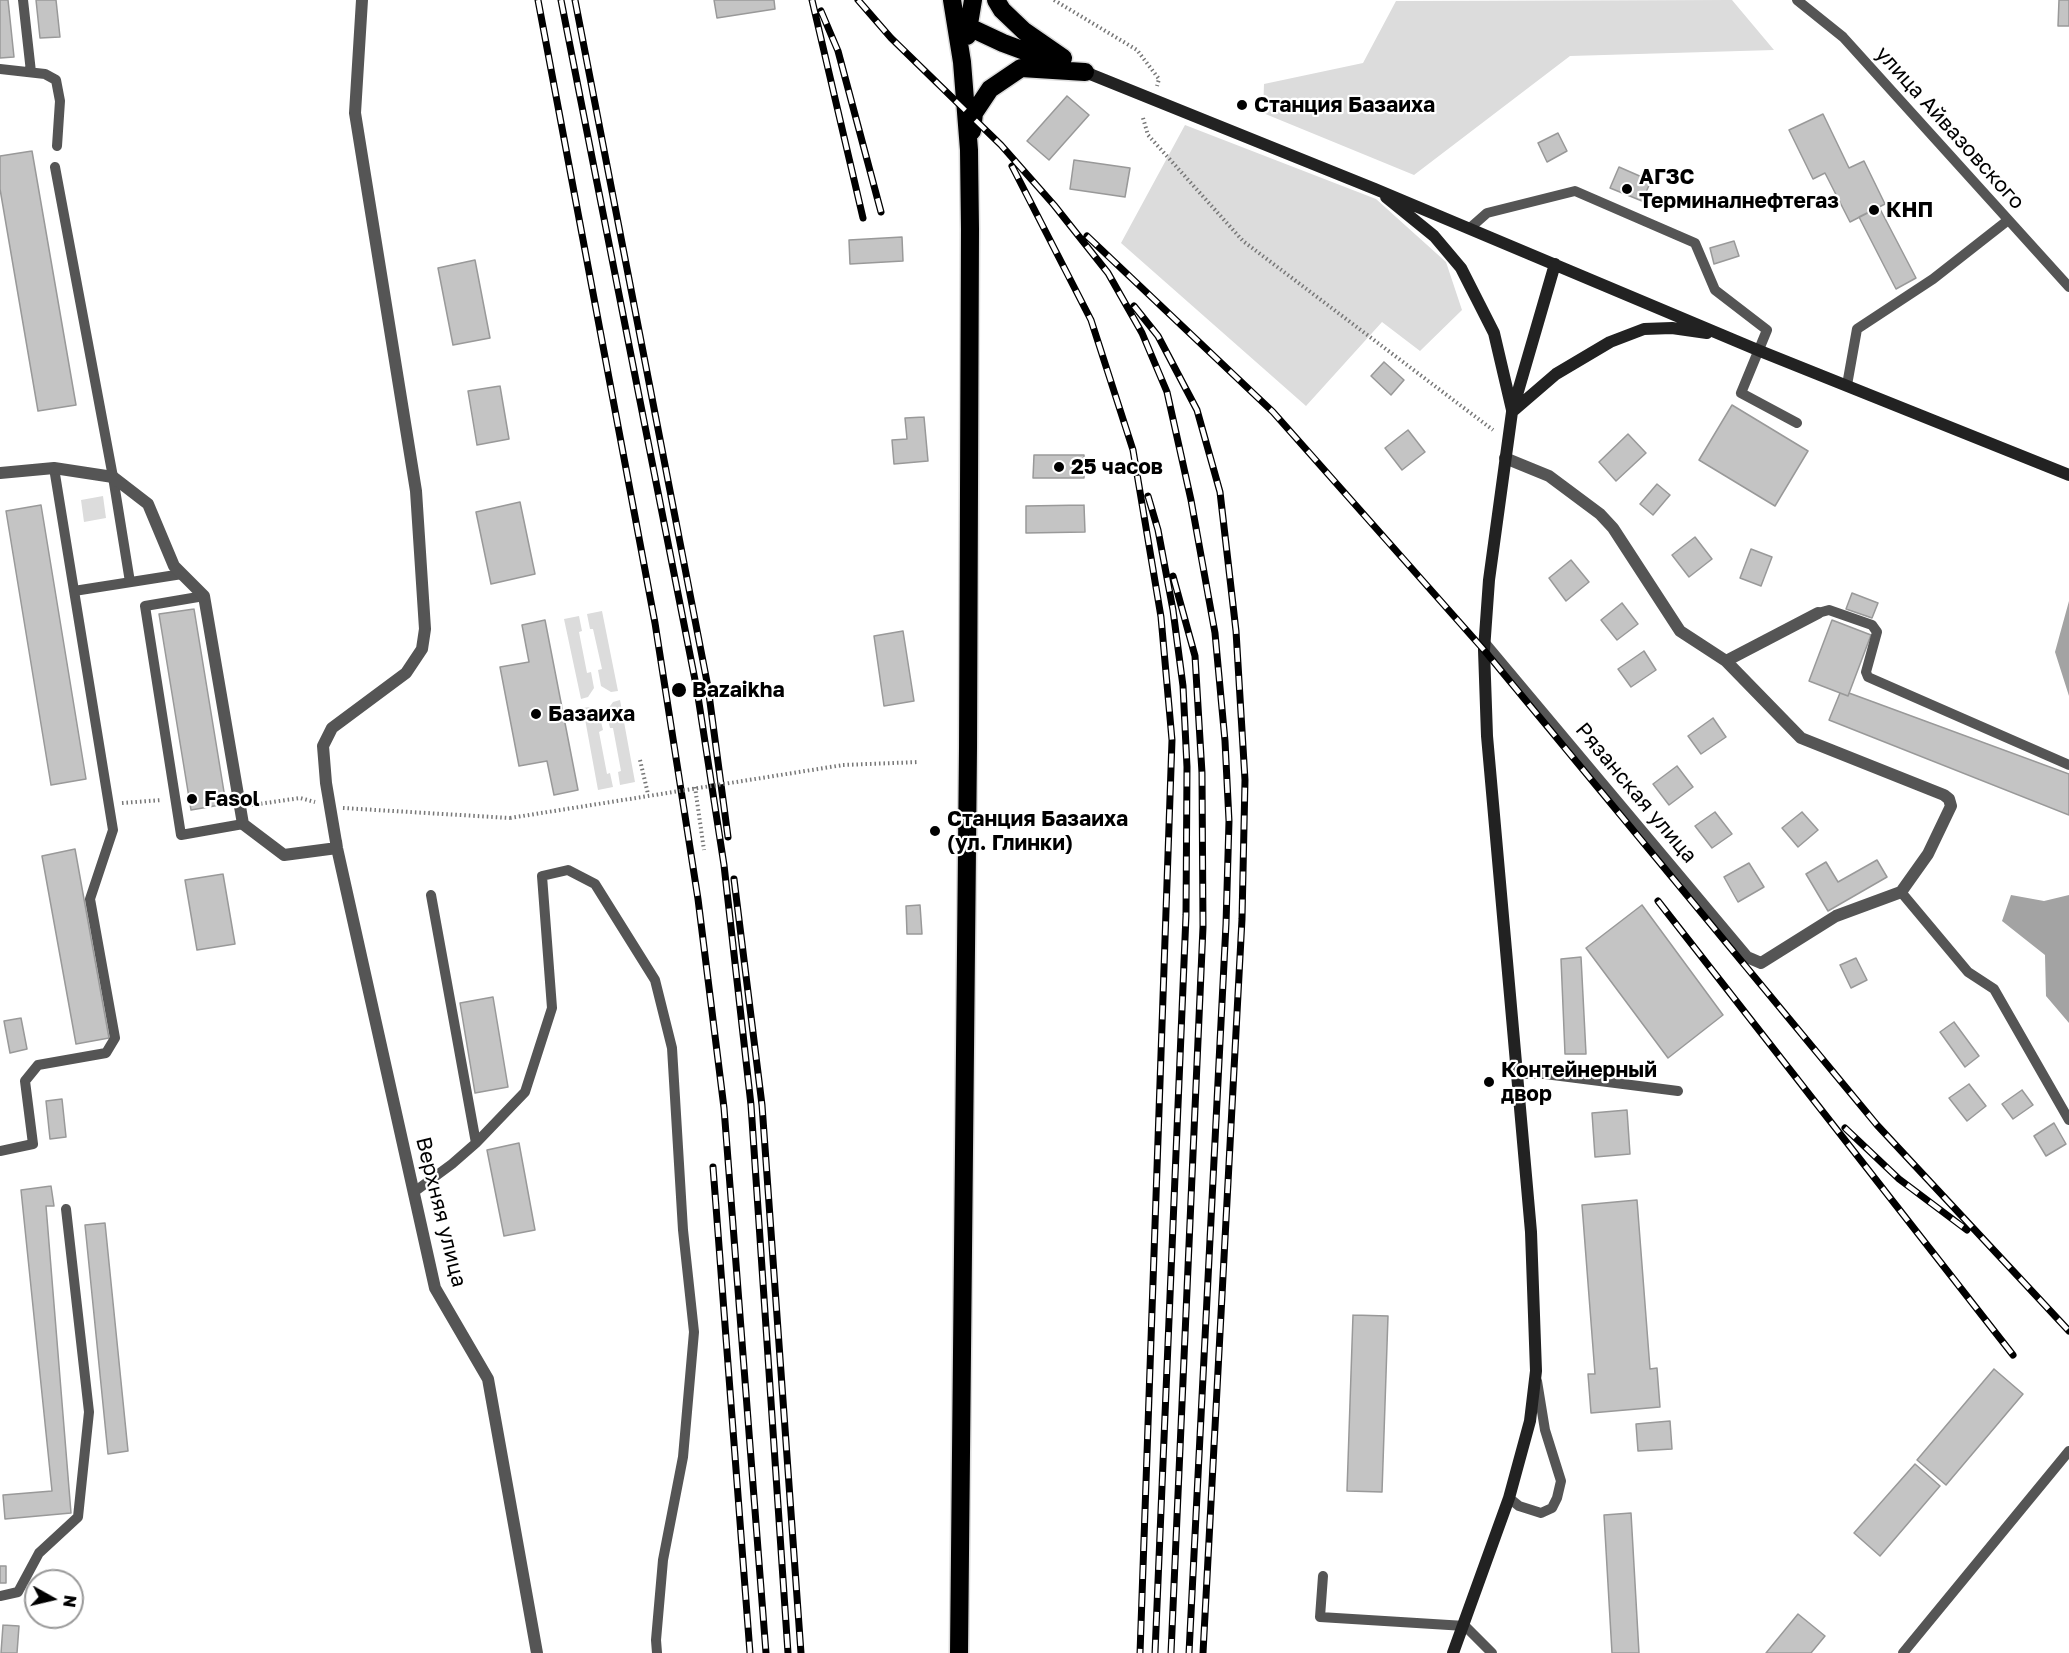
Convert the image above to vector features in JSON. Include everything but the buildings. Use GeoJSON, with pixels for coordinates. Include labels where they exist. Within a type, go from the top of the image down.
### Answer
{"type":"FeatureCollection","features":[{"type":"Feature","properties":{"kind":"highway"},"geometry":{"type":"LineString","coordinates":[[952,0],[962,23],[962,62],[969,150],[968,772],[959,1653]]}},
{"type":"Feature","properties":{"kind":"highway"},"geometry":{"type":"LineString","coordinates":[[962,23],[973,0]]}},
{"type":"Feature","properties":{"kind":"highway"},"geometry":{"type":"LineString","coordinates":[[996,0],[1002,10],[1024,31],[1085,72]]}},
{"type":"Feature","properties":{"kind":"highway"},"geometry":{"type":"LineString","coordinates":[[962,23],[1003,43],[1085,72]]}},
{"type":"Feature","properties":{"kind":"highway"},"geometry":{"type":"LineString","coordinates":[[969,150],[974,113],[990,89],[1013,73],[1021,68],[1085,72]]}},
{"type":"Feature","properties":{"kind":"main road"},"geometry":{"type":"LineString","coordinates":[[1085,72],[1376,189],[1760,351],[2069,475]]}},
{"type":"Feature","properties":{"kind":"main road"},"geometry":{"type":"LineString","coordinates":[[1376,189],[1434,236],[1461,268],[1494,333],[1512,412]]}},
{"type":"Feature","properties":{"kind":"main road"},"geometry":{"type":"LineString","coordinates":[[1454,1653],[1509,1498],[1530,1421],[1536,1371],[1531,1232],[1515,1074],[1487,736],[1484,643],[1489,580],[1512,412],[1555,264]]}},
{"type":"Feature","properties":{"kind":"main road"},"geometry":{"type":"LineString","coordinates":[[1512,412],[1556,374],[1610,342],[1644,329],[1672,328],[1725,335]]}},
{"type":"Feature","properties":{"kind":"street","name":"Верхняя улица"},"geometry":{"type":"LineString","coordinates":[[362,0],[355,113],[416,490],[425,629],[422,649],[406,672],[332,728],[323,746],[337,848],[435,1288],[488,1379],[537,1653]]}},
{"type":"Feature","properties":{"kind":"street"},"geometry":{"type":"LineString","coordinates":[[1504,458],[1550,476],[1600,514],[1613,528],[1680,631],[1726,661],[1802,738],[1949,799],[1951,807],[1928,854],[1900,892]]}},
{"type":"Feature","properties":{"kind":"street"},"geometry":{"type":"LineString","coordinates":[[0,473],[54,468],[113,477],[148,504],[174,566],[204,596],[243,824],[284,855],[337,848]]}},
{"type":"Feature","properties":{"kind":"street"},"geometry":{"type":"LineString","coordinates":[[1726,661],[1818,613]]}},
{"type":"Feature","properties":{"kind":"street","name":"Рязанская улица"},"geometry":{"type":"LineString","coordinates":[[1484,643],[1747,957],[1761,963],[1836,916],[1900,892]]}},
{"type":"Feature","properties":{"kind":"lane"},"geometry":{"type":"LineString","coordinates":[[23,0],[31,72]]}},
{"type":"Feature","properties":{"kind":"lane","name":"улица Айвазовского"},"geometry":{"type":"LineString","coordinates":[[1797,0],[1843,37],[2069,287]]}},
{"type":"Feature","properties":{"kind":"lane"},"geometry":{"type":"LineString","coordinates":[[0,69],[45,74],[56,80],[60,101],[57,146]]}},
{"type":"Feature","properties":{"kind":"lane"},"geometry":{"type":"LineString","coordinates":[[55,167],[113,477],[130,582]]}},
{"type":"Feature","properties":{"kind":"lane"},"geometry":{"type":"LineString","coordinates":[[1470,228],[1486,213],[1575,191],[1695,243],[1715,290],[1767,330],[1760,351],[1740,393],[1797,423]]}},
{"type":"Feature","properties":{"kind":"lane"},"geometry":{"type":"LineString","coordinates":[[1847,385],[1857,329],[1933,279],[2007,221]]}},
{"type":"Feature","properties":{"kind":"lane"},"geometry":{"type":"LineString","coordinates":[[0,1151],[33,1144],[25,1081],[38,1065],[106,1053],[115,1038],[90,898],[113,830],[54,468]]}},
{"type":"Feature","properties":{"kind":"lane"},"geometry":{"type":"LineString","coordinates":[[74,591],[182,574]]}},
{"type":"Feature","properties":{"kind":"lane"},"geometry":{"type":"LineString","coordinates":[[204,596],[145,606],[181,835],[243,824]]}},
{"type":"Feature","properties":{"kind":"lane"},"geometry":{"type":"LineString","coordinates":[[1818,613],[1829,610],[1872,625],[1877,632],[1866,672],[1868,677],[2069,765]]}},
{"type":"Feature","properties":{"kind":"lane"},"geometry":{"type":"LineString","coordinates":[[414,1192],[476,1143],[525,1092],[552,1008],[542,876],[568,870],[595,884],[655,980],[672,1048],[683,1230],[694,1332],[683,1457],[663,1560],[656,1640],[657,1653]]}},
{"type":"Feature","properties":{"kind":"lane"},"geometry":{"type":"LineString","coordinates":[[1900,892],[1968,972],[1994,989],[2069,1120]]}},
{"type":"Feature","properties":{"kind":"lane"},"geometry":{"type":"LineString","coordinates":[[431,895],[476,1143]]}},
{"type":"Feature","properties":{"kind":"lane"},"geometry":{"type":"LineString","coordinates":[[1515,1074],[1545,1074],[1678,1091]]}},
{"type":"Feature","properties":{"kind":"lane"},"geometry":{"type":"LineString","coordinates":[[0,1596],[18,1592],[39,1553],[78,1517],[88,1412],[66,1209]]}},
{"type":"Feature","properties":{"kind":"lane"},"geometry":{"type":"LineString","coordinates":[[1509,1498],[1525,1509],[1541,1513],[1552,1508],[1561,1481],[1545,1430],[1536,1371]]}},
{"type":"Feature","properties":{"kind":"lane"},"geometry":{"type":"LineString","coordinates":[[1903,1653],[2069,1451]]}},
{"type":"Feature","properties":{"kind":"lane"},"geometry":{"type":"LineString","coordinates":[[1323,1576],[1320,1617],[1465,1626],[1492,1653]]}},
{"type":"Feature","properties":{"kind":"path"},"geometry":{"type":"LineString","coordinates":[[1054,0],[1137,50],[1159,79],[1156,87]]}},
{"type":"Feature","properties":{"kind":"path"},"geometry":{"type":"LineString","coordinates":[[1143,118],[1148,135],[1243,241],[1493,430]]}},
{"type":"Feature","properties":{"kind":"path"},"geometry":{"type":"LineString","coordinates":[[640,760],[648,794]]}},
{"type":"Feature","properties":{"kind":"path"},"geometry":{"type":"LineString","coordinates":[[258,804],[300,798],[331,807],[510,818],[648,794],[843,765],[919,762]]}},
{"type":"Feature","properties":{"kind":"path"},"geometry":{"type":"LineString","coordinates":[[695,787],[704,849]]}},
{"type":"Feature","properties":{"kind":"path"},"geometry":{"type":"LineString","coordinates":[[118,803],[166,800]]}},
{"type":"Feature","properties":{"kind":"shaded area"},"geometry":{"type":"Polygon","coordinates":[[[1732,0],[1774,50],[1570,56],[1414,175],[1263,113],[1264,84],[1363,63],[1396,1],[1732,0]]]}},
{"type":"Feature","properties":{"kind":"shaded area"},"geometry":{"type":"Polygon","coordinates":[[[1185,125],[1376,199],[1446,262],[1462,310],[1420,351],[1382,322],[1306,406],[1121,243],[1185,125]]]}},
{"type":"Feature","properties":{"kind":"shaded area"},"geometry":{"type":"Polygon","coordinates":[[[103,496],[106,518],[84,522],[81,500],[103,496]]]}},
{"type":"Feature","properties":{"kind":"shaded area"},"geometry":{"type":"Polygon","coordinates":[[[2069,601],[2069,696],[2055,652],[2069,601]]]}},
{"type":"Feature","properties":{"kind":"shaded area"},"geometry":{"type":"Polygon","coordinates":[[[602,611],[618,691],[611,692],[601,686],[598,670],[602,669],[593,629],[590,629],[587,614],[602,611]]]}},
{"type":"Feature","properties":{"kind":"shaded area"},"geometry":{"type":"Polygon","coordinates":[[[579,616],[582,631],[579,632],[587,673],[591,672],[594,688],[588,697],[581,699],[564,619],[579,616]]]}},
{"type":"Feature","properties":{"kind":"shaded area"},"geometry":{"type":"Polygon","coordinates":[[[620,700],[635,782],[620,785],[618,772],[621,771],[613,728],[610,728],[606,712],[613,702],[620,700]]]}},
{"type":"Feature","properties":{"kind":"shaded area"},"geometry":{"type":"Polygon","coordinates":[[[589,707],[599,713],[603,730],[599,732],[607,774],[610,773],[613,787],[598,790],[583,708],[589,707]]]}},
{"type":"Feature","properties":{"kind":"shaded area"},"geometry":{"type":"Polygon","coordinates":[[[2011,895],[2044,901],[2069,895],[2069,1023],[2046,996],[2045,955],[2002,921],[2011,895]]]}},
{"type":"Feature","properties":{"kind":"railway"},"geometry":{"type":"LineString","coordinates":[[538,0],[655,623],[698,899],[724,1108],[766,1653]]}},
{"type":"Feature","properties":{"kind":"railway"},"geometry":{"type":"LineString","coordinates":[[561,0],[697,690],[724,865],[751,1105],[788,1653]]}},
{"type":"Feature","properties":{"kind":"railway"},"geometry":{"type":"LineString","coordinates":[[575,0],[708,687],[728,837]]}},
{"type":"Feature","properties":{"kind":"railway"},"geometry":{"type":"LineString","coordinates":[[812,0],[863,218]]}},
{"type":"Feature","properties":{"kind":"railway"},"geometry":{"type":"LineString","coordinates":[[858,0],[891,38],[1001,145],[1054,205],[1108,273],[1142,333],[1167,392],[1191,500],[1215,633],[1225,741],[1229,821],[1226,924],[1189,1653]]}},
{"type":"Feature","properties":{"kind":"railway"},"geometry":{"type":"LineString","coordinates":[[821,11],[838,51],[881,212]]}},
{"type":"Feature","properties":{"kind":"railway"},"geometry":{"type":"LineString","coordinates":[[1012,166],[1091,320],[1133,450],[1161,617],[1172,740],[1140,1653]]}},
{"type":"Feature","properties":{"kind":"railway"},"geometry":{"type":"LineString","coordinates":[[1087,236],[1273,412],[1484,650],[1877,1125],[2069,1331]]}},
{"type":"Feature","properties":{"kind":"railway"},"geometry":{"type":"LineString","coordinates":[[1134,306],[1158,336],[1197,410],[1220,492],[1236,631],[1245,780],[1242,919],[1203,1653]]}},
{"type":"Feature","properties":{"kind":"railway"},"geometry":{"type":"LineString","coordinates":[[1148,496],[1158,530],[1173,610],[1183,686],[1187,767],[1186,915],[1155,1653]]}},
{"type":"Feature","properties":{"kind":"railway"},"geometry":{"type":"LineString","coordinates":[[1171,1653],[1203,927],[1202,773],[1195,656],[1173,576]]}},
{"type":"Feature","properties":{"kind":"railway"},"geometry":{"type":"LineString","coordinates":[[734,879],[762,1105],[801,1653]]}},
{"type":"Feature","properties":{"kind":"railway"},"geometry":{"type":"LineString","coordinates":[[1658,901],[2013,1355]]}},
{"type":"Feature","properties":{"kind":"railway"},"geometry":{"type":"LineString","coordinates":[[1845,1128],[1899,1179],[1967,1230]]}},
{"type":"Feature","properties":{"kind":"railway"},"geometry":{"type":"LineString","coordinates":[[713,1167],[750,1653]]}},
{"type":"Feature","properties":{"kind":"place","name":"Станция Базаиха"},"geometry":{"type":"Point","coordinates":[1242,105]}},
{"type":"Feature","properties":{"kind":"place","name":"АГЗС Терминалнефтегаз"},"geometry":{"type":"Point","coordinates":[1627,189]}},
{"type":"Feature","properties":{"kind":"place","name":"КНП"},"geometry":{"type":"Point","coordinates":[1874,210]}},
{"type":"Feature","properties":{"kind":"place","name":"25 часов"},"geometry":{"type":"Point","coordinates":[1059,467]}},
{"type":"Feature","properties":{"kind":"place","name":"Bazaikha"},"geometry":{"type":"Point","coordinates":[679,690]}},
{"type":"Feature","properties":{"kind":"place","name":"Базаиха"},"geometry":{"type":"Point","coordinates":[536,714]}},
{"type":"Feature","properties":{"kind":"place","name":"Fasol"},"geometry":{"type":"Point","coordinates":[192,799]}},
{"type":"Feature","properties":{"kind":"place","name":"Станция Базаиха (ул. Глинки)"},"geometry":{"type":"Point","coordinates":[935,831]}},
{"type":"Feature","properties":{"kind":"place","name":"Контейнерный двор"},"geometry":{"type":"Point","coordinates":[1489,1082]}}]}
